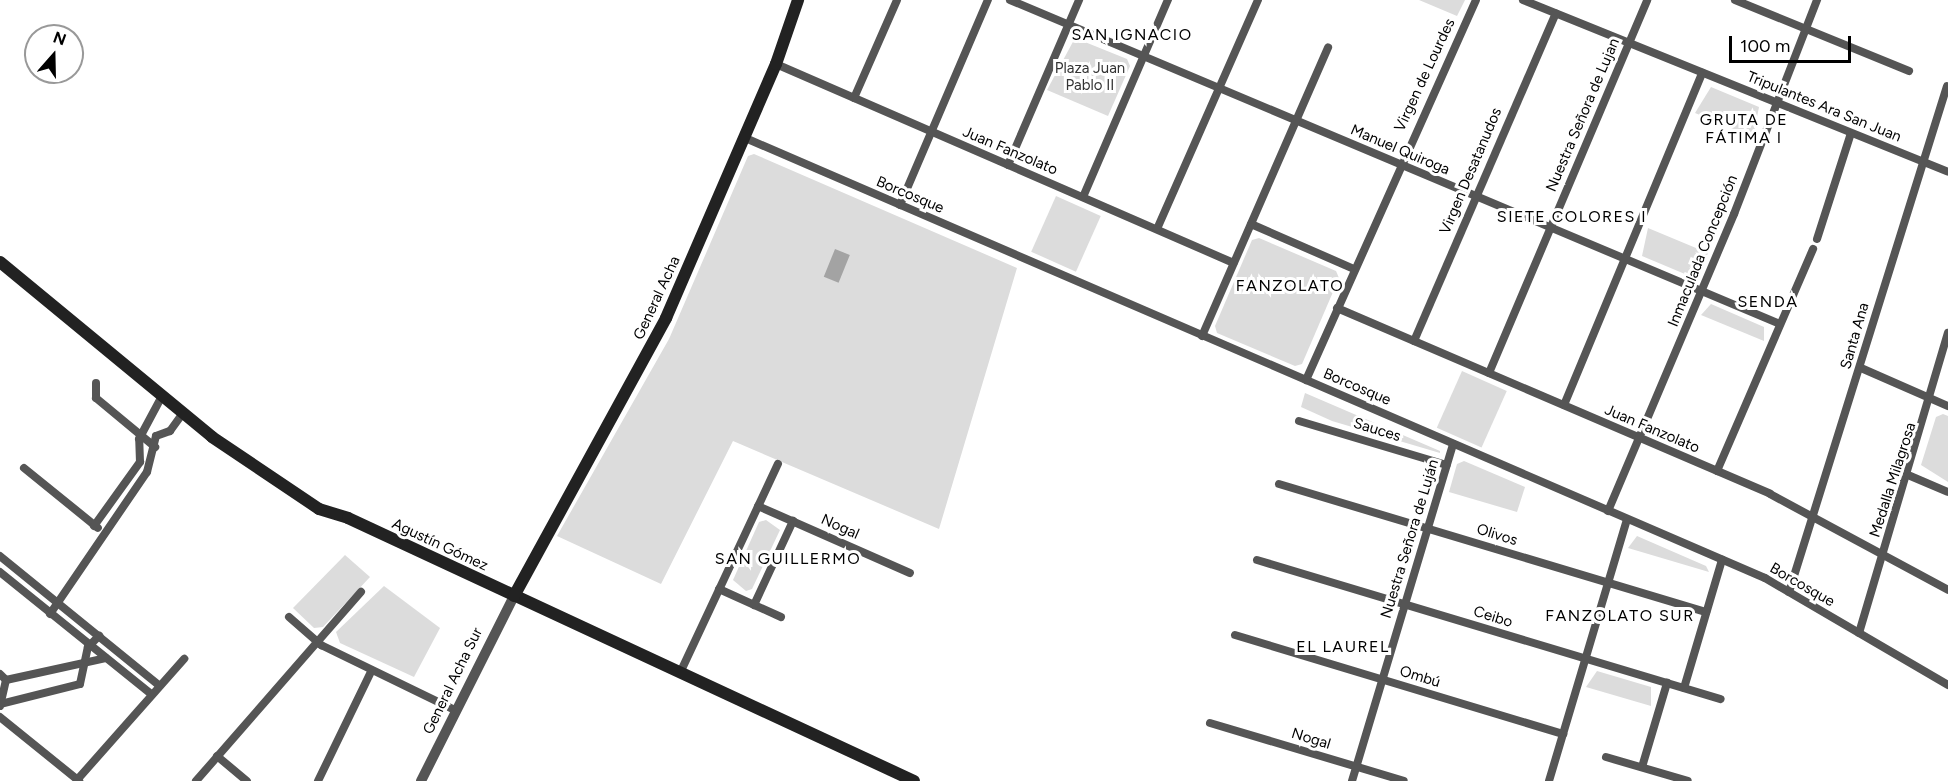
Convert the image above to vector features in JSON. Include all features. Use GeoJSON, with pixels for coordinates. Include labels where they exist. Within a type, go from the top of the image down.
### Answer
{"type":"FeatureCollection","features":[{"type":"Feature","properties":{"kind":"main road","name":"General Acha"},"geometry":{"type":"LineString","coordinates":[[514,596],[660,329],[776,64],[798,0]]}},
{"type":"Feature","properties":{"kind":"main road","name":"Agustín Gómez"},"geometry":{"type":"LineString","coordinates":[[0,262],[183,413],[319,509],[514,596],[914,781]]}},
{"type":"Feature","properties":{"kind":"street"},"geometry":{"type":"LineString","coordinates":[[854,98],[897,0]]}},
{"type":"Feature","properties":{"kind":"street"},"geometry":{"type":"LineString","coordinates":[[900,205],[988,0]]}},
{"type":"Feature","properties":{"kind":"street","name":"Manuel Quiroga"},"geometry":{"type":"LineString","coordinates":[[1010,0],[1780,324]]}},
{"type":"Feature","properties":{"kind":"street"},"geometry":{"type":"LineString","coordinates":[[1008,165],[1079,0]]}},
{"type":"Feature","properties":{"kind":"street"},"geometry":{"type":"LineString","coordinates":[[1083,197],[1168,0]]}},
{"type":"Feature","properties":{"kind":"street"},"geometry":{"type":"LineString","coordinates":[[1157,229],[1258,0]]}},
{"type":"Feature","properties":{"kind":"street","name":"Virgen de Lourdes"},"geometry":{"type":"LineString","coordinates":[[1306,380],[1400,164],[1476,0]]}},
{"type":"Feature","properties":{"kind":"street","name":"Tripulantes Ara San Juan"},"geometry":{"type":"LineString","coordinates":[[1523,0],[1948,172]]}},
{"type":"Feature","properties":{"kind":"street","name":"Nuestra Señora de Lujan"},"geometry":{"type":"LineString","coordinates":[[1489,373],[1647,0]]}},
{"type":"Feature","properties":{"kind":"street"},"geometry":{"type":"LineString","coordinates":[[1735,0],[1909,70]]}},
{"type":"Feature","properties":{"kind":"street","name":"Inmaculada Concepción"},"geometry":{"type":"LineString","coordinates":[[1608,511],[1702,291],[1817,0]]}},
{"type":"Feature","properties":{"kind":"street","name":"Virgen Desatanudos"},"geometry":{"type":"LineString","coordinates":[[1414,341],[1556,14]]}},
{"type":"Feature","properties":{"kind":"street"},"geometry":{"type":"LineString","coordinates":[[1202,336],[1328,46]]}},
{"type":"Feature","properties":{"kind":"street","name":"Juan Fanzolato"},"geometry":{"type":"LineString","coordinates":[[776,64],[1234,263]]}},
{"type":"Feature","properties":{"kind":"street"},"geometry":{"type":"LineString","coordinates":[[1564,405],[1702,73]]}},
{"type":"Feature","properties":{"kind":"street","name":"Santa Ana"},"geometry":{"type":"LineString","coordinates":[[1789,592],[1861,368],[1947,86]]}},
{"type":"Feature","properties":{"kind":"street"},"geometry":{"type":"LineString","coordinates":[[1817,238],[1851,133]]}},
{"type":"Feature","properties":{"kind":"street","name":"Borcosque"},"geometry":{"type":"LineString","coordinates":[[743,137],[1722,560],[1789,592],[1948,685]]}},
{"type":"Feature","properties":{"kind":"street"},"geometry":{"type":"LineString","coordinates":[[1251,224],[1354,269]]}},
{"type":"Feature","properties":{"kind":"street"},"geometry":{"type":"LineString","coordinates":[[1717,471],[1813,249]]}},
{"type":"Feature","properties":{"kind":"street","name":"Juan Fanzolato"},"geometry":{"type":"LineString","coordinates":[[1337,308],[1717,471],[1813,517],[1948,590]]}},
{"type":"Feature","properties":{"kind":"street","name":"Medalla Milagrosa"},"geometry":{"type":"LineString","coordinates":[[1858,633],[1931,399],[1948,333]]}},
{"type":"Feature","properties":{"kind":"street"},"geometry":{"type":"LineString","coordinates":[[1861,368],[1948,406]]}},
{"type":"Feature","properties":{"kind":"street"},"geometry":{"type":"LineString","coordinates":[[96,383],[96,398],[140,439],[155,447]]}},
{"type":"Feature","properties":{"kind":"street"},"geometry":{"type":"LineString","coordinates":[[94,526],[140,462],[140,439],[162,396]]}},
{"type":"Feature","properties":{"kind":"street"},"geometry":{"type":"LineString","coordinates":[[50,614],[147,472],[156,436],[170,430],[183,413]]}},
{"type":"Feature","properties":{"kind":"street","name":"Sauces"},"geometry":{"type":"LineString","coordinates":[[1299,421],[1447,465]]}},
{"type":"Feature","properties":{"kind":"street","name":"Nuestra Señora de Luján"},"geometry":{"type":"LineString","coordinates":[[1352,781],[1453,444]]}},
{"type":"Feature","properties":{"kind":"street"},"geometry":{"type":"LineString","coordinates":[[680,673],[778,464]]}},
{"type":"Feature","properties":{"kind":"street"},"geometry":{"type":"LineString","coordinates":[[24,468],[104,533]]}},
{"type":"Feature","properties":{"kind":"street"},"geometry":{"type":"LineString","coordinates":[[1908,475],[1948,492]]}},
{"type":"Feature","properties":{"kind":"street","name":"Olivos"},"geometry":{"type":"LineString","coordinates":[[1279,484],[1707,612]]}},
{"type":"Feature","properties":{"kind":"street","name":"Nogal"},"geometry":{"type":"LineString","coordinates":[[758,506],[910,573]]}},
{"type":"Feature","properties":{"kind":"street"},"geometry":{"type":"LineString","coordinates":[[1549,781],[1627,519]]}},
{"type":"Feature","properties":{"kind":"street"},"geometry":{"type":"LineString","coordinates":[[754,605],[793,521]]}},
{"type":"Feature","properties":{"kind":"street"},"geometry":{"type":"LineString","coordinates":[[0,556],[159,685]]}},
{"type":"Feature","properties":{"kind":"street","name":"Ceibo"},"geometry":{"type":"LineString","coordinates":[[1257,560],[1721,699]]}},
{"type":"Feature","properties":{"kind":"street"},"geometry":{"type":"LineString","coordinates":[[1684,688],[1722,560]]}},
{"type":"Feature","properties":{"kind":"street"},"geometry":{"type":"LineString","coordinates":[[0,572],[88,647],[106,658],[151,694]]}},
{"type":"Feature","properties":{"kind":"street"},"geometry":{"type":"LineString","coordinates":[[719,589],[781,617]]}},
{"type":"Feature","properties":{"kind":"street"},"geometry":{"type":"LineString","coordinates":[[196,781],[360,592]]}},
{"type":"Feature","properties":{"kind":"street","name":"General Acha Sur"},"geometry":{"type":"LineString","coordinates":[[421,781],[514,596]]}},
{"type":"Feature","properties":{"kind":"street"},"geometry":{"type":"LineString","coordinates":[[289,617],[316,641],[455,710]]}},
{"type":"Feature","properties":{"kind":"street","name":"Ombú"},"geometry":{"type":"LineString","coordinates":[[1235,635],[1563,734]]}},
{"type":"Feature","properties":{"kind":"street"},"geometry":{"type":"LineString","coordinates":[[99,636],[88,647],[85,663],[80,684],[0,705],[3,677],[85,663],[106,658]]}},
{"type":"Feature","properties":{"kind":"street"},"geometry":{"type":"LineString","coordinates":[[0,717],[78,781],[151,694],[184,659]]}},
{"type":"Feature","properties":{"kind":"street"},"geometry":{"type":"LineString","coordinates":[[318,781],[372,670]]}},
{"type":"Feature","properties":{"kind":"street"},"geometry":{"type":"LineString","coordinates":[[1642,767],[1667,683]]}},
{"type":"Feature","properties":{"kind":"street","name":"Nogal"},"geometry":{"type":"LineString","coordinates":[[1210,723],[1404,781]]}},
{"type":"Feature","properties":{"kind":"street"},"geometry":{"type":"LineString","coordinates":[[217,756],[247,781]]}},
{"type":"Feature","properties":{"kind":"street"},"geometry":{"type":"LineString","coordinates":[[1606,757],[1688,781]]}},
{"type":"Feature","properties":{"kind":"green space"},"geometry":{"type":"Polygon","coordinates":[[[1419,0],[1465,0],[1457,16],[1419,0]]]}},
{"type":"Feature","properties":{"kind":"green space","name":"Plaza Juan Pablo II"},"geometry":{"type":"Polygon","coordinates":[[[1075,38],[1127,59],[1130,66],[1108,116],[1047,90],[1075,38]]]}},
{"type":"Feature","properties":{"kind":"green space"},"geometry":{"type":"Polygon","coordinates":[[[1711,87],[1759,107],[1753,137],[1695,113],[1711,87]]]}},
{"type":"Feature","properties":{"kind":"green space"},"geometry":{"type":"Polygon","coordinates":[[[754,154],[1017,268],[939,529],[733,441],[661,584],[557,536],[669,339],[748,156],[754,154]]]}},
{"type":"Feature","properties":{"kind":"green space"},"geometry":{"type":"Polygon","coordinates":[[[1056,196],[1101,216],[1076,272],[1031,252],[1056,196]]]}},
{"type":"Feature","properties":{"kind":"green space"},"geometry":{"type":"Polygon","coordinates":[[[1648,228],[1708,253],[1699,275],[1692,277],[1642,256],[1648,228]]]}},
{"type":"Feature","properties":{"kind":"green space"},"geometry":{"type":"Polygon","coordinates":[[[1259,238],[1336,271],[1339,278],[1302,364],[1295,366],[1217,333],[1215,326],[1252,240],[1259,238]]]}},
{"type":"Feature","properties":{"kind":"green space"},"geometry":{"type":"Polygon","coordinates":[[[1711,304],[1764,327],[1764,341],[1701,315],[1711,304]]]}},
{"type":"Feature","properties":{"kind":"green space"},"geometry":{"type":"Polygon","coordinates":[[[1462,371],[1507,391],[1482,448],[1437,428],[1462,371]]]}},
{"type":"Feature","properties":{"kind":"green space"},"geometry":{"type":"Polygon","coordinates":[[[1305,393],[1440,451],[1440,453],[1332,421],[1301,407],[1305,393]]]}},
{"type":"Feature","properties":{"kind":"green space"},"geometry":{"type":"Polygon","coordinates":[[[1943,414],[1948,416],[1948,482],[1921,465],[1936,417],[1943,414]]]}},
{"type":"Feature","properties":{"kind":"green space"},"geometry":{"type":"Polygon","coordinates":[[[1464,461],[1525,487],[1517,512],[1449,492],[1457,464],[1464,461]]]}},
{"type":"Feature","properties":{"kind":"green space"},"geometry":{"type":"Polygon","coordinates":[[[766,520],[780,530],[752,589],[746,591],[733,580],[759,522],[766,520]]]}},
{"type":"Feature","properties":{"kind":"green space"},"geometry":{"type":"Polygon","coordinates":[[[1637,536],[1706,566],[1709,572],[1628,548],[1637,536]]]}},
{"type":"Feature","properties":{"kind":"green space"},"geometry":{"type":"Polygon","coordinates":[[[345,555],[370,577],[323,627],[314,628],[293,608],[345,555]]]}},
{"type":"Feature","properties":{"kind":"green space"},"geometry":{"type":"Polygon","coordinates":[[[384,586],[440,628],[414,677],[340,643],[336,632],[384,586]]]}},
{"type":"Feature","properties":{"kind":"green space"},"geometry":{"type":"Polygon","coordinates":[[[1597,671],[1651,687],[1651,706],[1586,687],[1597,671]]]}},
{"type":"Feature","properties":{"kind":"shaded area"},"geometry":{"type":"Polygon","coordinates":[[[835,249],[850,255],[839,283],[824,277],[835,249]]]}},
{"type":"Feature","properties":{"kind":"district","name":"SAN IGNACIO"},"geometry":{"type":"Point","coordinates":[1132,35]}},
{"type":"Feature","properties":{"kind":"district","name":"GRUTA DE FÁTIMA I"},"geometry":{"type":"Point","coordinates":[1744,129]}},
{"type":"Feature","properties":{"kind":"district","name":"SIETE COLORES I"},"geometry":{"type":"Point","coordinates":[1572,217]}},
{"type":"Feature","properties":{"kind":"district","name":"FANZOLATO"},"geometry":{"type":"Point","coordinates":[1290,286]}},
{"type":"Feature","properties":{"kind":"district","name":"SENDA"},"geometry":{"type":"Point","coordinates":[1768,302]}},
{"type":"Feature","properties":{"kind":"district","name":"SAN GUILLERMO"},"geometry":{"type":"Point","coordinates":[788,559]}},
{"type":"Feature","properties":{"kind":"district","name":"FANZOLATO SUR"},"geometry":{"type":"Point","coordinates":[1620,616]}},
{"type":"Feature","properties":{"kind":"district","name":"EL LAUREL"},"geometry":{"type":"Point","coordinates":[1343,647]}}]}
